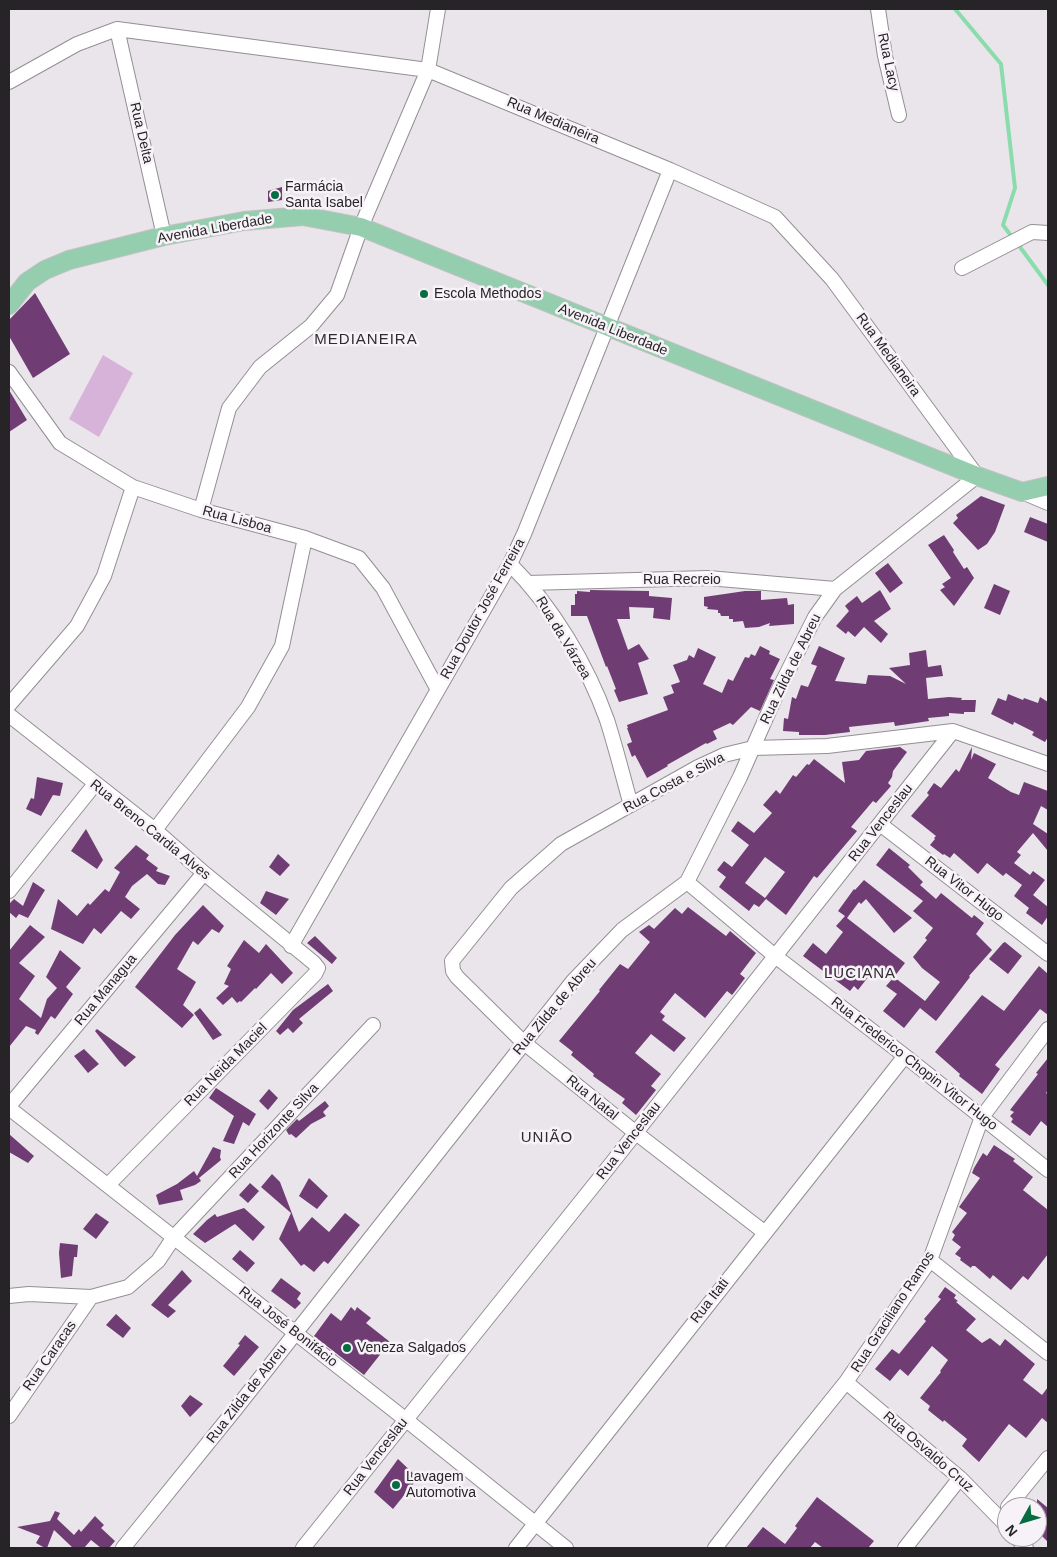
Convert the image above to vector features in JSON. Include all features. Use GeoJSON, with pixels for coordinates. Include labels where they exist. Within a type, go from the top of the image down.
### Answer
{"type":"FeatureCollection","features":[{"type":"Feature","properties":{"kind":"main road","name":"Avenida Liberdade"},"geometry":{"type":"LineString","coordinates":[[9,305],[27,282],[45,270],[69,260],[164,236],[244,221],[303,216],[361,227],[977,476],[1022,492]]}},
{"type":"Feature","properties":{"kind":"main road"},"geometry":{"type":"LineString","coordinates":[[1022,492],[1048,486]]}},
{"type":"Feature","properties":{"kind":"street"},"geometry":{"type":"LineString","coordinates":[[202,510],[229,408],[260,367],[311,326],[337,295],[361,227],[428,70],[438,9]]}},
{"type":"Feature","properties":{"kind":"street","name":"Rua Lacy"},"geometry":{"type":"LineString","coordinates":[[878,9],[885,56],[899,115]]}},
{"type":"Feature","properties":{"kind":"street","name":"Rua Medianeira"},"geometry":{"type":"LineString","coordinates":[[9,82],[77,44],[117,29],[428,70],[670,170],[775,217],[832,279],[977,476]]}},
{"type":"Feature","properties":{"kind":"street","name":"Rua Delta"},"geometry":{"type":"LineString","coordinates":[[117,29],[164,236]]}},
{"type":"Feature","properties":{"kind":"street","name":"Rua Doutor José Ferreira"},"geometry":{"type":"LineString","coordinates":[[291,946],[510,564],[524,534],[670,170]]}},
{"type":"Feature","properties":{"kind":"street"},"geometry":{"type":"LineString","coordinates":[[962,268],[1032,232],[1048,233]]}},
{"type":"Feature","properties":{"kind":"street","name":"Rua Lisboa"},"geometry":{"type":"LineString","coordinates":[[9,372],[60,444],[133,487],[202,510],[305,538],[358,558],[383,588],[438,690]]}},
{"type":"Feature","properties":{"kind":"street","name":"Rua Zilda de Abreu"},"geometry":{"type":"LineString","coordinates":[[122,1548],[295,1333],[573,981],[622,930],[687,882],[815,618],[835,588],[977,476]]}},
{"type":"Feature","properties":{"kind":"street"},"geometry":{"type":"LineString","coordinates":[[9,705],[76,626],[104,576],[133,487]]}},
{"type":"Feature","properties":{"kind":"street"},"geometry":{"type":"LineString","coordinates":[[1022,492],[1048,503]]}},
{"type":"Feature","properties":{"kind":"street"},"geometry":{"type":"LineString","coordinates":[[154,830],[248,708],[282,646],[305,538]]}},
{"type":"Feature","properties":{"kind":"street","name":"Rua da Várzea"},"geometry":{"type":"LineString","coordinates":[[510,564],[542,600],[581,662],[606,719],[631,805]]}},
{"type":"Feature","properties":{"kind":"street","name":"Rua Recreio"},"geometry":{"type":"LineString","coordinates":[[528,582],[708,578],[835,588]]}},
{"type":"Feature","properties":{"kind":"street","name":"Rua Breno Cardia Alves"},"geometry":{"type":"LineString","coordinates":[[9,715],[154,830],[291,946]]}},
{"type":"Feature","properties":{"kind":"street","name":"Rua Costa e Silva"},"geometry":{"type":"LineString","coordinates":[[453,971],[452,961],[511,888],[561,844],[698,767],[724,755],[753,748],[827,746],[953,731],[1048,764]]}},
{"type":"Feature","properties":{"kind":"street","name":"Rua Venceslau"},"geometry":{"type":"LineString","coordinates":[[303,1548],[636,1133],[953,731]]}},
{"type":"Feature","properties":{"kind":"street"},"geometry":{"type":"LineString","coordinates":[[9,891],[95,784]]}},
{"type":"Feature","properties":{"kind":"street","name":"Rua Vitor Hugo"},"geometry":{"type":"LineString","coordinates":[[880,824],[1048,954]]}},
{"type":"Feature","properties":{"kind":"street","name":"Rua Managua"},"geometry":{"type":"LineString","coordinates":[[9,1107],[204,873]]}},
{"type":"Feature","properties":{"kind":"street","name":"Rua Frederico Chopin Vitor Hugo"},"geometry":{"type":"LineString","coordinates":[[687,882],[775,956],[1048,1170]]}},
{"type":"Feature","properties":{"kind":"street","name":"Rua Neida Maciel"},"geometry":{"type":"LineString","coordinates":[[108,1185],[315,974],[318,968],[291,946]]}},
{"type":"Feature","properties":{"kind":"street","name":"Rua Natal"},"geometry":{"type":"LineString","coordinates":[[453,971],[523,1042],[636,1133],[764,1232]]}},
{"type":"Feature","properties":{"kind":"street","name":"Rua Horizonte Silva"},"geometry":{"type":"LineString","coordinates":[[9,1296],[29,1294],[91,1297],[128,1287],[158,1261],[174,1237],[373,1025]]}},
{"type":"Feature","properties":{"kind":"street","name":"Rua Graciliano Ramos"},"geometry":{"type":"LineString","coordinates":[[715,1548],[846,1382],[930,1260],[982,1118],[1048,1029]]}},
{"type":"Feature","properties":{"kind":"street","name":"Rua Itati"},"geometry":{"type":"LineString","coordinates":[[516,1548],[905,1056]]}},
{"type":"Feature","properties":{"kind":"street","name":"Rua José Bonifácio"},"geometry":{"type":"LineString","coordinates":[[9,1107],[566,1548]]}},
{"type":"Feature","properties":{"kind":"street"},"geometry":{"type":"LineString","coordinates":[[930,1260],[1048,1353]]}},
{"type":"Feature","properties":{"kind":"street","name":"Rua Caracas"},"geometry":{"type":"LineString","coordinates":[[9,1416],[91,1297]]}},
{"type":"Feature","properties":{"kind":"street","name":"Rua Osvaldo Cruz"},"geometry":{"type":"LineString","coordinates":[[846,1382],[997,1508]]}},
{"type":"Feature","properties":{"kind":"street"},"geometry":{"type":"LineString","coordinates":[[1018,1497],[1048,1458]]}},
{"type":"Feature","properties":{"kind":"street"},"geometry":{"type":"LineString","coordinates":[[905,1548],[960,1478]]}},
{"type":"Feature","properties":{"kind":"shaded area"},"geometry":{"type":"Polygon","coordinates":[[[103,355],[133,373],[99,437],[69,419],[103,355]]]}},
{"type":"Feature","properties":{"kind":"building","name":"Farmácia Santa Isabel"},"geometry":{"type":"Polygon","coordinates":[[[282,187],[282,200],[268,202],[268,191],[282,187]]]}},
{"type":"Feature","properties":{"kind":"building"},"geometry":{"type":"Polygon","coordinates":[[[35,293],[70,354],[33,378],[9,336],[9,320],[35,293]]]}},
{"type":"Feature","properties":{"kind":"building"},"geometry":{"type":"Polygon","coordinates":[[[9,390],[27,420],[9,432],[9,390]]]}},
{"type":"Feature","properties":{"kind":"building"},"geometry":{"type":"Polygon","coordinates":[[[981,496],[1005,505],[995,532],[987,544],[978,550],[953,523],[958,518],[956,515],[981,496]]]}},
{"type":"Feature","properties":{"kind":"building"},"geometry":{"type":"Polygon","coordinates":[[[1030,517],[1048,524],[1048,542],[1024,532],[1030,517]]]}},
{"type":"Feature","properties":{"kind":"building"},"geometry":{"type":"Polygon","coordinates":[[[944,535],[964,569],[967,567],[974,578],[954,606],[940,590],[945,587],[942,584],[951,578],[928,545],[944,535]]]}},
{"type":"Feature","properties":{"kind":"building"},"geometry":{"type":"Polygon","coordinates":[[[888,563],[903,583],[890,593],[875,573],[888,563]]]}},
{"type":"Feature","properties":{"kind":"building"},"geometry":{"type":"Polygon","coordinates":[[[994,584],[1010,591],[1000,615],[984,608],[994,584]]]}},
{"type":"Feature","properties":{"kind":"building"},"geometry":{"type":"Polygon","coordinates":[[[590,590],[649,591],[649,596],[672,598],[670,620],[653,618],[654,608],[629,607],[630,619],[617,619],[628,650],[639,644],[649,659],[638,663],[648,694],[619,702],[614,690],[616,689],[587,616],[571,616],[571,605],[575,605],[575,594],[577,594],[577,591],[590,592],[590,590]]]}},
{"type":"Feature","properties":{"kind":"building"},"geometry":{"type":"Polygon","coordinates":[[[880,590],[891,609],[874,621],[888,634],[881,643],[864,627],[855,637],[848,631],[846,634],[836,626],[849,611],[845,606],[847,604],[857,596],[862,603],[880,590]]]}},
{"type":"Feature","properties":{"kind":"building"},"geometry":{"type":"Polygon","coordinates":[[[745,591],[761,591],[761,600],[787,598],[788,605],[794,604],[794,624],[769,626],[770,623],[759,627],[745,628],[743,621],[733,622],[733,619],[729,619],[729,616],[721,616],[718,610],[707,609],[708,607],[704,606],[704,597],[745,591]]]}},
{"type":"Feature","properties":{"kind":"building"},"geometry":{"type":"Polygon","coordinates":[[[760,646],[770,651],[769,654],[780,659],[770,679],[774,680],[760,711],[751,707],[733,725],[730,723],[713,731],[717,739],[706,743],[647,778],[635,755],[632,757],[627,744],[632,742],[627,725],[668,710],[663,697],[674,693],[671,685],[680,682],[673,665],[687,660],[689,655],[694,658],[698,648],[716,657],[703,684],[722,693],[728,679],[733,681],[745,657],[749,658],[751,654],[755,656],[760,646]]]}},
{"type":"Feature","properties":{"kind":"building"},"geometry":{"type":"Polygon","coordinates":[[[819,646],[845,658],[835,681],[866,684],[868,675],[890,676],[906,684],[889,668],[910,665],[909,653],[926,650],[928,667],[941,665],[943,676],[926,678],[928,699],[949,697],[962,698],[961,700],[976,700],[975,712],[964,712],[964,714],[949,713],[949,716],[928,718],[929,721],[895,726],[894,722],[849,727],[850,732],[825,735],[799,735],[799,732],[783,731],[784,718],[788,719],[792,697],[796,699],[801,685],[808,687],[817,666],[811,664],[819,646]]]}},
{"type":"Feature","properties":{"kind":"building"},"geometry":{"type":"Polygon","coordinates":[[[1008,694],[1038,703],[1040,697],[1048,702],[1048,737],[1045,742],[1032,735],[1034,732],[1014,722],[1013,725],[991,714],[998,698],[1006,701],[1008,694]]]}},
{"type":"Feature","properties":{"kind":"building"},"geometry":{"type":"Polygon","coordinates":[[[900,747],[907,752],[893,771],[888,783],[891,786],[876,803],[873,801],[851,827],[857,831],[817,878],[814,876],[786,915],[766,899],[759,907],[754,904],[749,911],[719,887],[726,877],[717,870],[724,861],[732,867],[749,845],[731,831],[738,821],[754,833],[772,813],[763,805],[776,790],[780,794],[793,775],[796,777],[807,764],[809,765],[814,759],[845,783],[842,762],[859,760],[866,751],[900,747]],[[765,857],[745,883],[765,898],[785,872],[765,857]]]}},
{"type":"Feature","properties":{"kind":"building"},"geometry":{"type":"Polygon","coordinates":[[[972,747],[971,760],[974,753],[996,764],[988,778],[1011,792],[1019,795],[1024,782],[1048,791],[1048,810],[1041,806],[1033,824],[1048,834],[1048,851],[1033,833],[1017,852],[1021,855],[1014,863],[1030,875],[1033,871],[1045,880],[1033,895],[1048,907],[1048,916],[1042,925],[1026,913],[1029,908],[1014,896],[1022,885],[1006,873],[1003,876],[987,863],[978,874],[954,853],[950,858],[943,855],[930,845],[936,836],[911,816],[929,795],[927,793],[934,783],[941,788],[956,769],[959,772],[972,747]]]}},
{"type":"Feature","properties":{"kind":"building"},"geometry":{"type":"Polygon","coordinates":[[[37,777],[63,783],[60,796],[53,795],[41,816],[26,809],[31,798],[34,799],[37,777]]]}},
{"type":"Feature","properties":{"kind":"building"},"geometry":{"type":"Polygon","coordinates":[[[86,829],[103,860],[97,869],[71,851],[86,829]]]}},
{"type":"Feature","properties":{"kind":"building"},"geometry":{"type":"Polygon","coordinates":[[[136,845],[149,855],[146,859],[158,868],[156,871],[170,876],[165,885],[158,884],[147,874],[132,886],[125,897],[140,909],[131,919],[121,911],[101,934],[94,928],[83,944],[51,929],[58,899],[77,916],[88,903],[90,905],[105,889],[109,892],[120,872],[114,868],[136,845]]]}},
{"type":"Feature","properties":{"kind":"building"},"geometry":{"type":"Polygon","coordinates":[[[889,848],[910,865],[908,867],[923,882],[920,885],[936,899],[941,893],[972,918],[974,915],[984,923],[976,934],[992,950],[969,976],[936,1021],[920,1008],[904,1028],[883,1011],[897,994],[886,986],[894,977],[925,1001],[940,982],[922,968],[913,957],[927,940],[925,938],[933,928],[913,911],[923,901],[876,865],[889,848]]]}},
{"type":"Feature","properties":{"kind":"building"},"geometry":{"type":"Polygon","coordinates":[[[278,854],[290,865],[280,876],[269,867],[278,854]]]}},
{"type":"Feature","properties":{"kind":"building"},"geometry":{"type":"Polygon","coordinates":[[[864,880],[912,918],[894,933],[866,899],[861,904],[859,902],[847,918],[905,963],[892,979],[876,967],[858,990],[854,986],[850,991],[803,956],[813,943],[826,954],[843,932],[836,926],[845,916],[838,911],[854,889],[864,880]]]}},
{"type":"Feature","properties":{"kind":"building"},"geometry":{"type":"Polygon","coordinates":[[[33,882],[45,890],[28,918],[19,914],[16,918],[9,912],[9,904],[14,899],[23,906],[33,882]]]}},
{"type":"Feature","properties":{"kind":"building"},"geometry":{"type":"Polygon","coordinates":[[[266,891],[289,899],[276,915],[260,903],[266,891]]]}},
{"type":"Feature","properties":{"kind":"building"},"geometry":{"type":"Polygon","coordinates":[[[203,905],[224,926],[219,933],[212,929],[198,945],[193,941],[177,969],[196,982],[183,1005],[194,1015],[182,1028],[135,987],[175,935],[203,905]]]}},
{"type":"Feature","properties":{"kind":"building"},"geometry":{"type":"Polygon","coordinates":[[[688,907],[726,936],[730,931],[756,953],[740,974],[745,978],[736,990],[732,995],[727,991],[705,1018],[675,993],[660,1012],[665,1016],[662,1020],[686,1038],[674,1052],[651,1034],[635,1053],[661,1074],[651,1086],[656,1090],[636,1115],[622,1103],[625,1099],[593,1076],[594,1074],[571,1055],[573,1052],[559,1041],[620,964],[628,969],[650,942],[639,932],[649,925],[654,929],[675,908],[682,914],[688,907]]]}},
{"type":"Feature","properties":{"kind":"building"},"geometry":{"type":"Polygon","coordinates":[[[30,925],[45,937],[19,963],[35,976],[19,999],[41,1018],[47,999],[57,988],[46,977],[60,950],[81,968],[66,987],[73,994],[55,1019],[51,1016],[38,1035],[35,1033],[36,1030],[26,1026],[9,1047],[9,951],[30,925]]]}},
{"type":"Feature","properties":{"kind":"building"},"geometry":{"type":"Polygon","coordinates":[[[315,936],[337,958],[332,964],[307,943],[315,936]]]}},
{"type":"Feature","properties":{"kind":"building"},"geometry":{"type":"Polygon","coordinates":[[[244,940],[259,953],[266,944],[293,973],[282,984],[271,973],[241,1002],[237,1003],[232,997],[223,1005],[216,998],[229,986],[224,984],[231,969],[227,966],[244,940]]]}},
{"type":"Feature","properties":{"kind":"building"},"geometry":{"type":"Polygon","coordinates":[[[1005,942],[1022,956],[1008,974],[989,959],[1005,942]]]}},
{"type":"Feature","properties":{"kind":"building"},"geometry":{"type":"Polygon","coordinates":[[[1039,966],[1048,974],[1048,1015],[1040,1009],[995,1065],[1000,1069],[982,1094],[959,1076],[960,1074],[935,1052],[982,995],[1004,1011],[1039,966]]]}},
{"type":"Feature","properties":{"kind":"building"},"geometry":{"type":"Polygon","coordinates":[[[328,984],[333,991],[299,1019],[303,1023],[293,1033],[288,1028],[280,1035],[276,1031],[293,1010],[328,984]]]}},
{"type":"Feature","properties":{"kind":"building"},"geometry":{"type":"Polygon","coordinates":[[[200,1008],[222,1035],[213,1040],[194,1013],[200,1008]]]}},
{"type":"Feature","properties":{"kind":"building"},"geometry":{"type":"Polygon","coordinates":[[[97,1029],[136,1057],[125,1067],[95,1031],[97,1029]]]}},
{"type":"Feature","properties":{"kind":"building"},"geometry":{"type":"Polygon","coordinates":[[[84,1049],[99,1064],[88,1073],[74,1056],[84,1049]]]}},
{"type":"Feature","properties":{"kind":"building"},"geometry":{"type":"Polygon","coordinates":[[[1048,1058],[1048,1090],[1046,1093],[1048,1094],[1048,1127],[1041,1121],[1030,1136],[1011,1122],[1013,1119],[1010,1116],[1014,1112],[1010,1110],[1048,1058]]]}},
{"type":"Feature","properties":{"kind":"building"},"geometry":{"type":"Polygon","coordinates":[[[216,1088],[256,1114],[249,1126],[243,1122],[234,1144],[223,1141],[234,1116],[209,1098],[216,1088]]]}},
{"type":"Feature","properties":{"kind":"building"},"geometry":{"type":"Polygon","coordinates":[[[269,1089],[278,1098],[268,1110],[259,1101],[269,1089]]]}},
{"type":"Feature","properties":{"kind":"building"},"geometry":{"type":"Polygon","coordinates":[[[325,1101],[329,1106],[323,1112],[326,1116],[311,1124],[296,1138],[291,1134],[289,1135],[286,1130],[297,1119],[299,1121],[325,1101]]]}},
{"type":"Feature","properties":{"kind":"building"},"geometry":{"type":"Polygon","coordinates":[[[9,1134],[34,1156],[28,1163],[9,1152],[9,1134]]]}},
{"type":"Feature","properties":{"kind":"building"},"geometry":{"type":"Polygon","coordinates":[[[994,1145],[1015,1159],[1013,1161],[1033,1177],[1023,1190],[1048,1210],[1048,1254],[1028,1280],[1023,1276],[1011,1290],[993,1275],[990,1279],[975,1266],[971,1268],[960,1260],[961,1258],[955,1254],[961,1247],[952,1240],[955,1235],[952,1232],[967,1213],[959,1207],[980,1178],[972,1173],[974,1168],[983,1153],[987,1156],[994,1145]]]}},
{"type":"Feature","properties":{"kind":"building"},"geometry":{"type":"Polygon","coordinates":[[[213,1147],[221,1150],[221,1160],[199,1178],[201,1181],[180,1190],[183,1200],[159,1205],[156,1195],[177,1184],[194,1171],[197,1176],[213,1147]]]}},
{"type":"Feature","properties":{"kind":"building"},"geometry":{"type":"Polygon","coordinates":[[[272,1174],[280,1182],[299,1232],[312,1217],[329,1232],[345,1213],[360,1225],[328,1264],[324,1261],[314,1272],[304,1264],[301,1266],[279,1239],[291,1213],[261,1187],[272,1174]]]}},
{"type":"Feature","properties":{"kind":"building"},"geometry":{"type":"Polygon","coordinates":[[[309,1178],[328,1196],[317,1209],[299,1196],[309,1178]]]}},
{"type":"Feature","properties":{"kind":"building"},"geometry":{"type":"Polygon","coordinates":[[[250,1183],[259,1191],[248,1203],[239,1195],[250,1183]]]}},
{"type":"Feature","properties":{"kind":"building"},"geometry":{"type":"Polygon","coordinates":[[[244,1208],[265,1227],[253,1241],[235,1224],[205,1243],[193,1234],[215,1214],[217,1217],[244,1208]]]}},
{"type":"Feature","properties":{"kind":"building"},"geometry":{"type":"Polygon","coordinates":[[[96,1213],[109,1222],[96,1239],[83,1229],[96,1213]]]}},
{"type":"Feature","properties":{"kind":"building"},"geometry":{"type":"Polygon","coordinates":[[[60,1243],[78,1245],[77,1257],[74,1257],[72,1276],[61,1278],[60,1243]]]}},
{"type":"Feature","properties":{"kind":"building"},"geometry":{"type":"Polygon","coordinates":[[[240,1250],[255,1263],[247,1272],[232,1259],[240,1250]]]}},
{"type":"Feature","properties":{"kind":"building"},"geometry":{"type":"Polygon","coordinates":[[[182,1270],[192,1281],[168,1305],[176,1311],[168,1318],[151,1305],[182,1270]]]}},
{"type":"Feature","properties":{"kind":"building"},"geometry":{"type":"Polygon","coordinates":[[[281,1278],[301,1293],[297,1299],[301,1303],[295,1309],[271,1291],[281,1278]]]}},
{"type":"Feature","properties":{"kind":"building"},"geometry":{"type":"Polygon","coordinates":[[[945,1287],[956,1295],[954,1298],[958,1301],[956,1302],[976,1319],[966,1330],[982,1343],[990,1338],[1000,1346],[1005,1339],[1035,1364],[1023,1380],[1042,1395],[1048,1387],[1048,1423],[1042,1418],[1026,1438],[1009,1424],[979,1462],[962,1446],[967,1439],[944,1420],[943,1422],[928,1410],[930,1406],[920,1398],[948,1360],[932,1346],[908,1376],[900,1369],[890,1381],[875,1369],[892,1349],[899,1354],[926,1321],[924,1319],[941,1299],[938,1297],[945,1287]]]}},
{"type":"Feature","properties":{"kind":"building","name":"Veneza Salgados"},"geometry":{"type":"Polygon","coordinates":[[[351,1307],[355,1311],[357,1307],[371,1318],[366,1323],[390,1342],[364,1375],[314,1336],[331,1313],[341,1321],[351,1307]]]}},
{"type":"Feature","properties":{"kind":"building"},"geometry":{"type":"Polygon","coordinates":[[[116,1314],[131,1328],[123,1338],[106,1325],[116,1314]]]}},
{"type":"Feature","properties":{"kind":"building"},"geometry":{"type":"Polygon","coordinates":[[[245,1335],[259,1347],[234,1376],[223,1366],[240,1345],[238,1344],[245,1335]]]}},
{"type":"Feature","properties":{"kind":"building"},"geometry":{"type":"Polygon","coordinates":[[[190,1395],[203,1404],[190,1417],[181,1406],[190,1395]]]}},
{"type":"Feature","properties":{"kind":"building","name":"Lavagem Automotiva"},"geometry":{"type":"Polygon","coordinates":[[[398,1459],[418,1478],[393,1509],[374,1492],[398,1459]]]}},
{"type":"Feature","properties":{"kind":"building"},"geometry":{"type":"Polygon","coordinates":[[[817,1497],[874,1541],[868,1548],[823,1548],[815,1542],[810,1548],[746,1548],[763,1527],[785,1544],[797,1528],[795,1526],[817,1497]]]}},
{"type":"Feature","properties":{"kind":"building"},"geometry":{"type":"Polygon","coordinates":[[[1047,1507],[1048,1508],[1047,1541],[1047,1507]]]}},
{"type":"Feature","properties":{"kind":"building"},"geometry":{"type":"Polygon","coordinates":[[[55,1511],[60,1513],[57,1519],[74,1535],[79,1529],[81,1532],[95,1516],[104,1525],[101,1528],[115,1541],[109,1548],[101,1548],[91,1540],[84,1548],[73,1548],[54,1530],[47,1548],[45,1548],[36,1543],[40,1536],[17,1527],[50,1521],[55,1511]]]}},
{"type":"Feature","properties":{"kind":"waterway"},"geometry":{"type":"LineString","coordinates":[[955,9],[1001,64],[1015,188],[1003,225],[1012,237]]}},
{"type":"Feature","properties":{"kind":"waterway"},"geometry":{"type":"LineString","coordinates":[[1020,247],[1048,285]]}},
{"type":"Feature","properties":{"kind":"place","name":"Farmácia Santa Isabel"},"geometry":{"type":"Point","coordinates":[275,195]}},
{"type":"Feature","properties":{"kind":"place","name":"Escola Methodos"},"geometry":{"type":"Point","coordinates":[424,294]}},
{"type":"Feature","properties":{"kind":"place","name":"Veneza Salgados"},"geometry":{"type":"Point","coordinates":[347,1348]}},
{"type":"Feature","properties":{"kind":"place","name":"Lavagem Automotiva"},"geometry":{"type":"Point","coordinates":[396,1485]}},
{"type":"Feature","properties":{"kind":"district","name":"MEDIANEIRA"},"geometry":{"type":"Point","coordinates":[366,340]}},
{"type":"Feature","properties":{"kind":"district","name":"LUCIANA"},"geometry":{"type":"Point","coordinates":[860,974]}},
{"type":"Feature","properties":{"kind":"district","name":"UNIÃO"},"geometry":{"type":"Point","coordinates":[547,1138]}}]}
